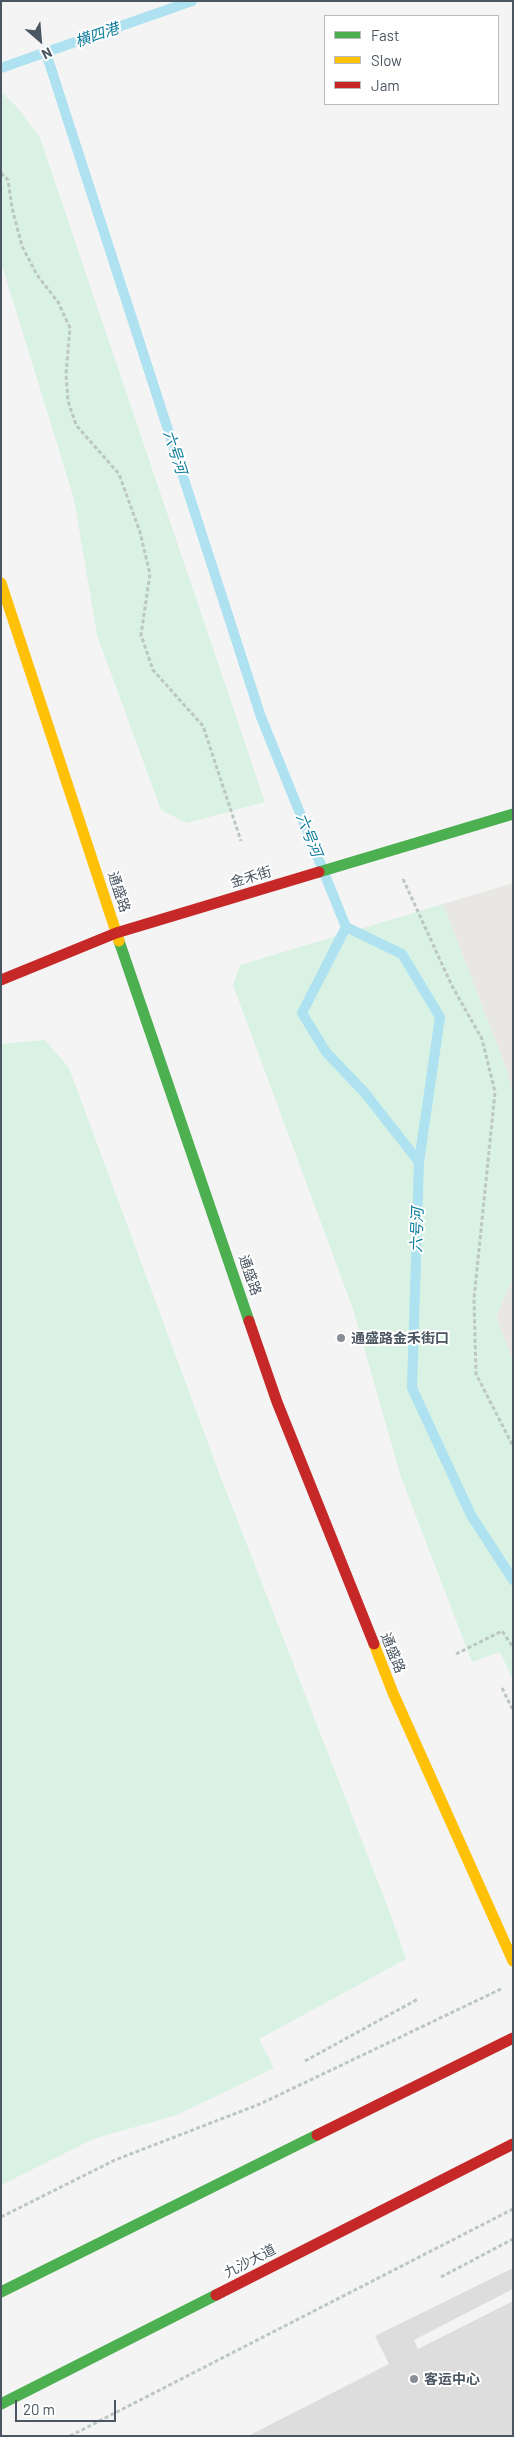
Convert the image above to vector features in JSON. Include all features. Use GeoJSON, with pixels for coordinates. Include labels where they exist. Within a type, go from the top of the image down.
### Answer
{"type":"FeatureCollection","features":[{"type":"Feature","properties":{"kind":"street","name":"通盛路"},"geometry":{"type":"LineString","coordinates":[[1,583],[116,932],[278,1402],[393,1693],[513,1961]]}},
{"type":"Feature","properties":{"kind":"street","name":"金禾街"},"geometry":{"type":"LineString","coordinates":[[1,980],[116,932],[513,814]]}},
{"type":"Feature","properties":{"kind":"street"},"geometry":{"type":"LineString","coordinates":[[1,2292],[513,2038]]}},
{"type":"Feature","properties":{"kind":"street","name":"九沙大道"},"geometry":{"type":"LineString","coordinates":[[1,2404],[513,2144]]}},
{"type":"Feature","properties":{"kind":"path"},"geometry":{"type":"LineString","coordinates":[[1,173],[8,180],[12,208],[22,246],[37,275],[58,302],[70,328],[66,374],[68,401],[76,425],[119,474],[140,532],[150,574],[141,635],[153,670],[203,726],[241,841]]}},
{"type":"Feature","properties":{"kind":"path"},"geometry":{"type":"LineString","coordinates":[[403,879],[452,986],[482,1039],[495,1092],[474,1299],[476,1374],[513,1446]]}},
{"type":"Feature","properties":{"kind":"path"},"geometry":{"type":"LineString","coordinates":[[456,1654],[502,1631],[513,1647]]}},
{"type":"Feature","properties":{"kind":"path"},"geometry":{"type":"LineString","coordinates":[[502,1688],[513,1710]]}},
{"type":"Feature","properties":{"kind":"path"},"geometry":{"type":"LineString","coordinates":[[1,2217],[115,2160],[260,2104],[504,1988]]}},
{"type":"Feature","properties":{"kind":"path"},"geometry":{"type":"LineString","coordinates":[[305,2060],[418,1999]]}},
{"type":"Feature","properties":{"kind":"path"},"geometry":{"type":"LineString","coordinates":[[70,2436],[513,2209]]}},
{"type":"Feature","properties":{"kind":"path"},"geometry":{"type":"LineString","coordinates":[[441,2277],[513,2239]]}},
{"type":"Feature","properties":{"kind":"shaded area"},"geometry":{"type":"Polygon","coordinates":[[[513,883],[513,1096],[507,1071],[443,904],[513,883]]]}},
{"type":"Feature","properties":{"kind":"shaded area"},"geometry":{"type":"Polygon","coordinates":[[[513,1278],[513,1363],[496,1316],[513,1278]]]}},
{"type":"Feature","properties":{"kind":"green space"},"geometry":{"type":"Polygon","coordinates":[[[1,92],[17,107],[40,138],[265,802],[187,823],[161,810],[97,635],[74,499],[1,262],[1,92]]]}},
{"type":"Feature","properties":{"kind":"green space"},"geometry":{"type":"Polygon","coordinates":[[[443,904],[507,1071],[513,1096],[513,1278],[496,1316],[513,1363],[513,1680],[500,1652],[472,1662],[401,1477],[353,1309],[233,985],[240,965],[443,904]]]}},
{"type":"Feature","properties":{"kind":"green space"},"geometry":{"type":"Polygon","coordinates":[[[45,1040],[69,1068],[221,1478],[390,1913],[406,1959],[259,2039],[274,2068],[177,2115],[93,2139],[1,2185],[1,1044],[45,1040]]]}},
{"type":"Feature","properties":{"kind":"building"},"geometry":{"type":"Polygon","coordinates":[[[513,2268],[513,2289],[414,2340],[418,2349],[513,2301],[513,2436],[248,2436],[389,2364],[375,2336],[513,2268]]]}},
{"type":"Feature","properties":{"kind":"waterway","name":"横四港"},"geometry":{"type":"LineString","coordinates":[[1,68],[192,1]]}},
{"type":"Feature","properties":{"kind":"waterway","name":"六号河"},"geometry":{"type":"LineString","coordinates":[[46,53],[261,717],[346,927],[402,954],[440,1017],[419,1162],[412,1388],[471,1515],[513,1580]]}},
{"type":"Feature","properties":{"kind":"waterway"},"geometry":{"type":"LineString","coordinates":[[346,927],[302,1013],[326,1052],[365,1093],[419,1162]]}},
{"type":"Feature","properties":{"kind":"traffic: fast"},"geometry":{"type":"LineString","coordinates":[[319,872],[513,814]]}},
{"type":"Feature","properties":{"kind":"traffic: fast"},"geometry":{"type":"LineString","coordinates":[[119,941],[249,1321]]}},
{"type":"Feature","properties":{"kind":"traffic: fast"},"geometry":{"type":"LineString","coordinates":[[1,2292],[317,2135]]}},
{"type":"Feature","properties":{"kind":"traffic: fast"},"geometry":{"type":"LineString","coordinates":[[1,2404],[216,2295]]}},
{"type":"Feature","properties":{"kind":"traffic: slow"},"geometry":{"type":"LineString","coordinates":[[1,583],[119,941]]}},
{"type":"Feature","properties":{"kind":"traffic: slow"},"geometry":{"type":"LineString","coordinates":[[374,1644],[393,1693],[513,1961]]}},
{"type":"Feature","properties":{"kind":"traffic: jam"},"geometry":{"type":"LineString","coordinates":[[1,980],[116,933],[319,872]]}},
{"type":"Feature","properties":{"kind":"traffic: jam"},"geometry":{"type":"LineString","coordinates":[[249,1321],[277,1402],[374,1644]]}},
{"type":"Feature","properties":{"kind":"traffic: jam"},"geometry":{"type":"LineString","coordinates":[[317,2135],[513,2038]]}},
{"type":"Feature","properties":{"kind":"traffic: jam"},"geometry":{"type":"LineString","coordinates":[[216,2295],[513,2144]]}},
{"type":"Feature","properties":{"kind":"place","name":"通盛路金禾街口"},"geometry":{"type":"Point","coordinates":[341,1338]}},
{"type":"Feature","properties":{"kind":"place","name":"客运中心"},"geometry":{"type":"Point","coordinates":[414,2379]}}]}
